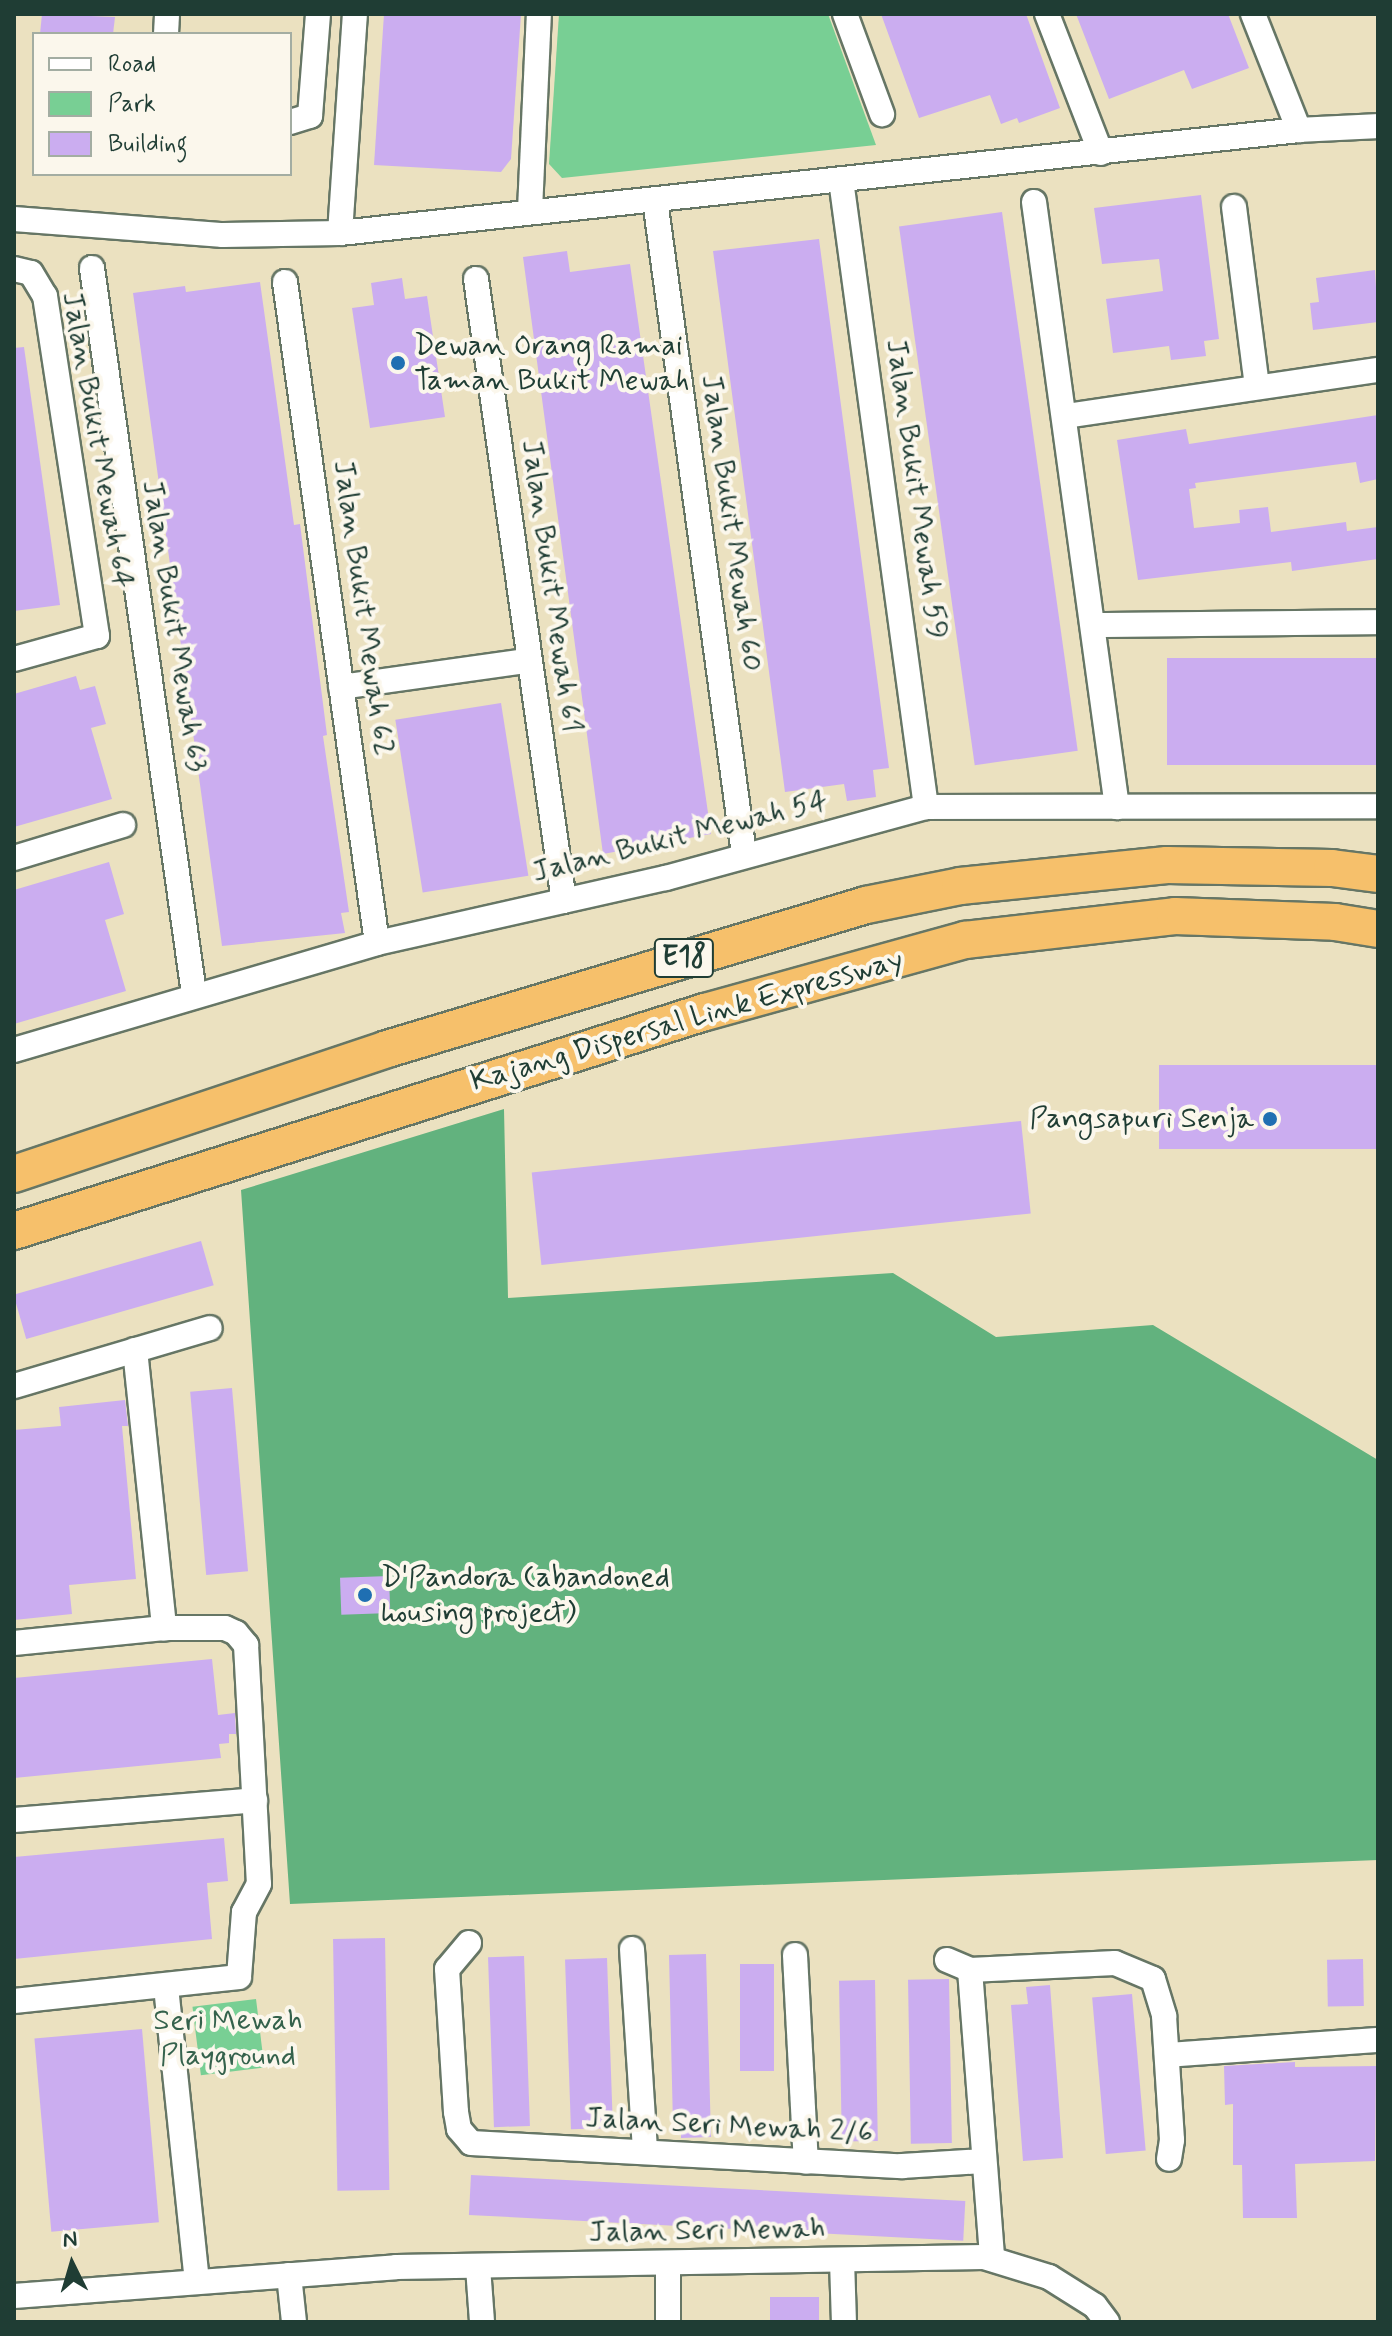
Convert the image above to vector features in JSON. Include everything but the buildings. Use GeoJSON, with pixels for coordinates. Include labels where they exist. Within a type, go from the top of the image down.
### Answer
{"type":"FeatureCollection","features":[{"type":"Feature","properties":{"kind":"highway","name":"Kajang Dispersal Link Expressway"},"geometry":{"type":"LineString","coordinates":[[14,1174],[387,1049],[866,905],[960,886],[1167,865],[1332,868],[1378,874]]}},
{"type":"Feature","properties":{"kind":"highway","name":"Kajang Dispersal Link Expressway"},"geometry":{"type":"LineString","coordinates":[[14,1231],[690,1017],[965,940],[1175,916],[1335,922],[1378,929]]}},
{"type":"Feature","properties":{"kind":"street"},"geometry":{"type":"LineString","coordinates":[[292,121],[310,116],[318,14]]}},
{"type":"Feature","properties":{"kind":"street"},"geometry":{"type":"LineString","coordinates":[[340,233],[355,14]]}},
{"type":"Feature","properties":{"kind":"street"},"geometry":{"type":"LineString","coordinates":[[530,210],[539,14]]}},
{"type":"Feature","properties":{"kind":"street"},"geometry":{"type":"LineString","coordinates":[[845,14],[882,114]]}},
{"type":"Feature","properties":{"kind":"street"},"geometry":{"type":"LineString","coordinates":[[1047,14],[1101,153]]}},
{"type":"Feature","properties":{"kind":"street"},"geometry":{"type":"LineString","coordinates":[[1253,14],[1299,130]]}},
{"type":"Feature","properties":{"kind":"street"},"geometry":{"type":"LineString","coordinates":[[14,219],[223,235],[340,233],[530,210],[655,200],[1299,130],[1378,126]]}},
{"type":"Feature","properties":{"kind":"street","name":"Jalan Bukit Mewah 59"},"geometry":{"type":"LineString","coordinates":[[841,180],[926,807]]}},
{"type":"Feature","properties":{"kind":"street","name":"Jalan Bukit Mewah 60"},"geometry":{"type":"LineString","coordinates":[[655,200],[744,854]]}},
{"type":"Feature","properties":{"kind":"street"},"geometry":{"type":"LineString","coordinates":[[1034,202],[1066,416],[1117,807]]}},
{"type":"Feature","properties":{"kind":"street"},"geometry":{"type":"LineString","coordinates":[[1234,207],[1257,386]]}},
{"type":"Feature","properties":{"kind":"street","name":"Jalan Bukit Mewah 63"},"geometry":{"type":"LineString","coordinates":[[92,268],[194,994]]}},
{"type":"Feature","properties":{"kind":"street","name":"Jalan Bukit Mewah 64"},"geometry":{"type":"LineString","coordinates":[[14,269],[31,273],[45,296],[97,636],[14,659]]}},
{"type":"Feature","properties":{"kind":"street","name":"Jalan Bukit Mewah 61"},"geometry":{"type":"LineString","coordinates":[[476,279],[527,661],[564,901]]}},
{"type":"Feature","properties":{"kind":"street","name":"Jalan Bukit Mewah 62"},"geometry":{"type":"LineString","coordinates":[[285,282],[377,943]]}},
{"type":"Feature","properties":{"kind":"street"},"geometry":{"type":"LineString","coordinates":[[1066,416],[1378,370]]}},
{"type":"Feature","properties":{"kind":"street"},"geometry":{"type":"LineString","coordinates":[[1093,625],[1378,622]]}},
{"type":"Feature","properties":{"kind":"street"},"geometry":{"type":"LineString","coordinates":[[341,687],[527,661]]}},
{"type":"Feature","properties":{"kind":"street","name":"Jalan Bukit Mewah 54"},"geometry":{"type":"LineString","coordinates":[[14,1050],[194,994],[377,943],[564,901],[926,807],[1378,806]]}},
{"type":"Feature","properties":{"kind":"street"},"geometry":{"type":"LineString","coordinates":[[14,858],[123,825]]}},
{"type":"Feature","properties":{"kind":"street"},"geometry":{"type":"LineString","coordinates":[[14,1386],[210,1328]]}},
{"type":"Feature","properties":{"kind":"street"},"geometry":{"type":"LineString","coordinates":[[135,1350],[164,1628]]}},
{"type":"Feature","properties":{"kind":"street"},"geometry":{"type":"LineString","coordinates":[[14,1643],[164,1628],[225,1628],[246,1645],[259,1884],[244,1912],[239,1977],[14,2001]]}},
{"type":"Feature","properties":{"kind":"street"},"geometry":{"type":"LineString","coordinates":[[14,1820],[255,1800]]}},
{"type":"Feature","properties":{"kind":"street","name":"Jalan Seri Mewah 2/6"},"geometry":{"type":"LineString","coordinates":[[469,1943],[447,1969],[456,2112],[459,2129],[471,2143],[902,2166],[984,2161]]}},
{"type":"Feature","properties":{"kind":"street"},"geometry":{"type":"LineString","coordinates":[[632,1949],[645,2151]]}},
{"type":"Feature","properties":{"kind":"street"},"geometry":{"type":"LineString","coordinates":[[795,1955],[806,2162]]}},
{"type":"Feature","properties":{"kind":"street"},"geometry":{"type":"LineString","coordinates":[[947,1960],[970,1970],[1115,1963],[1153,1979],[1164,2016],[1169,2159]]}},
{"type":"Feature","properties":{"kind":"street"},"geometry":{"type":"LineString","coordinates":[[970,1970],[992,2259]]}},
{"type":"Feature","properties":{"kind":"street"},"geometry":{"type":"LineString","coordinates":[[166,1987],[197,2280]]}},
{"type":"Feature","properties":{"kind":"street"},"geometry":{"type":"LineString","coordinates":[[1167,2055],[1378,2040]]}},
{"type":"Feature","properties":{"kind":"street","name":"Jalan Seri Mewah"},"geometry":{"type":"LineString","coordinates":[[14,2296],[197,2280],[478,2267],[992,2259],[1075,2291],[1107,2322]]}},
{"type":"Feature","properties":{"kind":"street"},"geometry":{"type":"LineString","coordinates":[[842,2260],[844,2322]]}},
{"type":"Feature","properties":{"kind":"street"},"geometry":{"type":"LineString","coordinates":[[668,2263],[668,2322]]}},
{"type":"Feature","properties":{"kind":"street"},"geometry":{"type":"LineString","coordinates":[[478,2267],[482,2322]]}},
{"type":"Feature","properties":{"kind":"street"},"geometry":{"type":"LineString","coordinates":[[289,2275],[294,2322]]}},
{"type":"Feature","properties":{"kind":"green space"},"geometry":{"type":"Polygon","coordinates":[[[559,14],[828,14],[876,145],[562,178],[549,164],[559,14]]]}},
{"type":"Feature","properties":{"kind":"green space"},"geometry":{"type":"Polygon","coordinates":[[[504,1109],[508,1298],[893,1273],[996,1337],[1153,1325],[1378,1460],[1378,1860],[290,1904],[241,1190],[504,1109]]]}},
{"type":"Feature","properties":{"kind":"green space","name":"Seri Mewah Playground"},"geometry":{"type":"Polygon","coordinates":[[[256,1999],[264,2067],[201,2075],[192,2007],[256,1999]]]}},
{"type":"Feature","properties":{"kind":"place","name":"Dewan Orang Ramai Taman Bukit Mewah"},"geometry":{"type":"Point","coordinates":[398,363]}},
{"type":"Feature","properties":{"kind":"place","name":"Pangsapuri Senja"},"geometry":{"type":"Point","coordinates":[1270,1119]}},
{"type":"Feature","properties":{"kind":"place","name":"D'Pandora (abandoned housing project)"},"geometry":{"type":"Point","coordinates":[365,1595]}}]}
